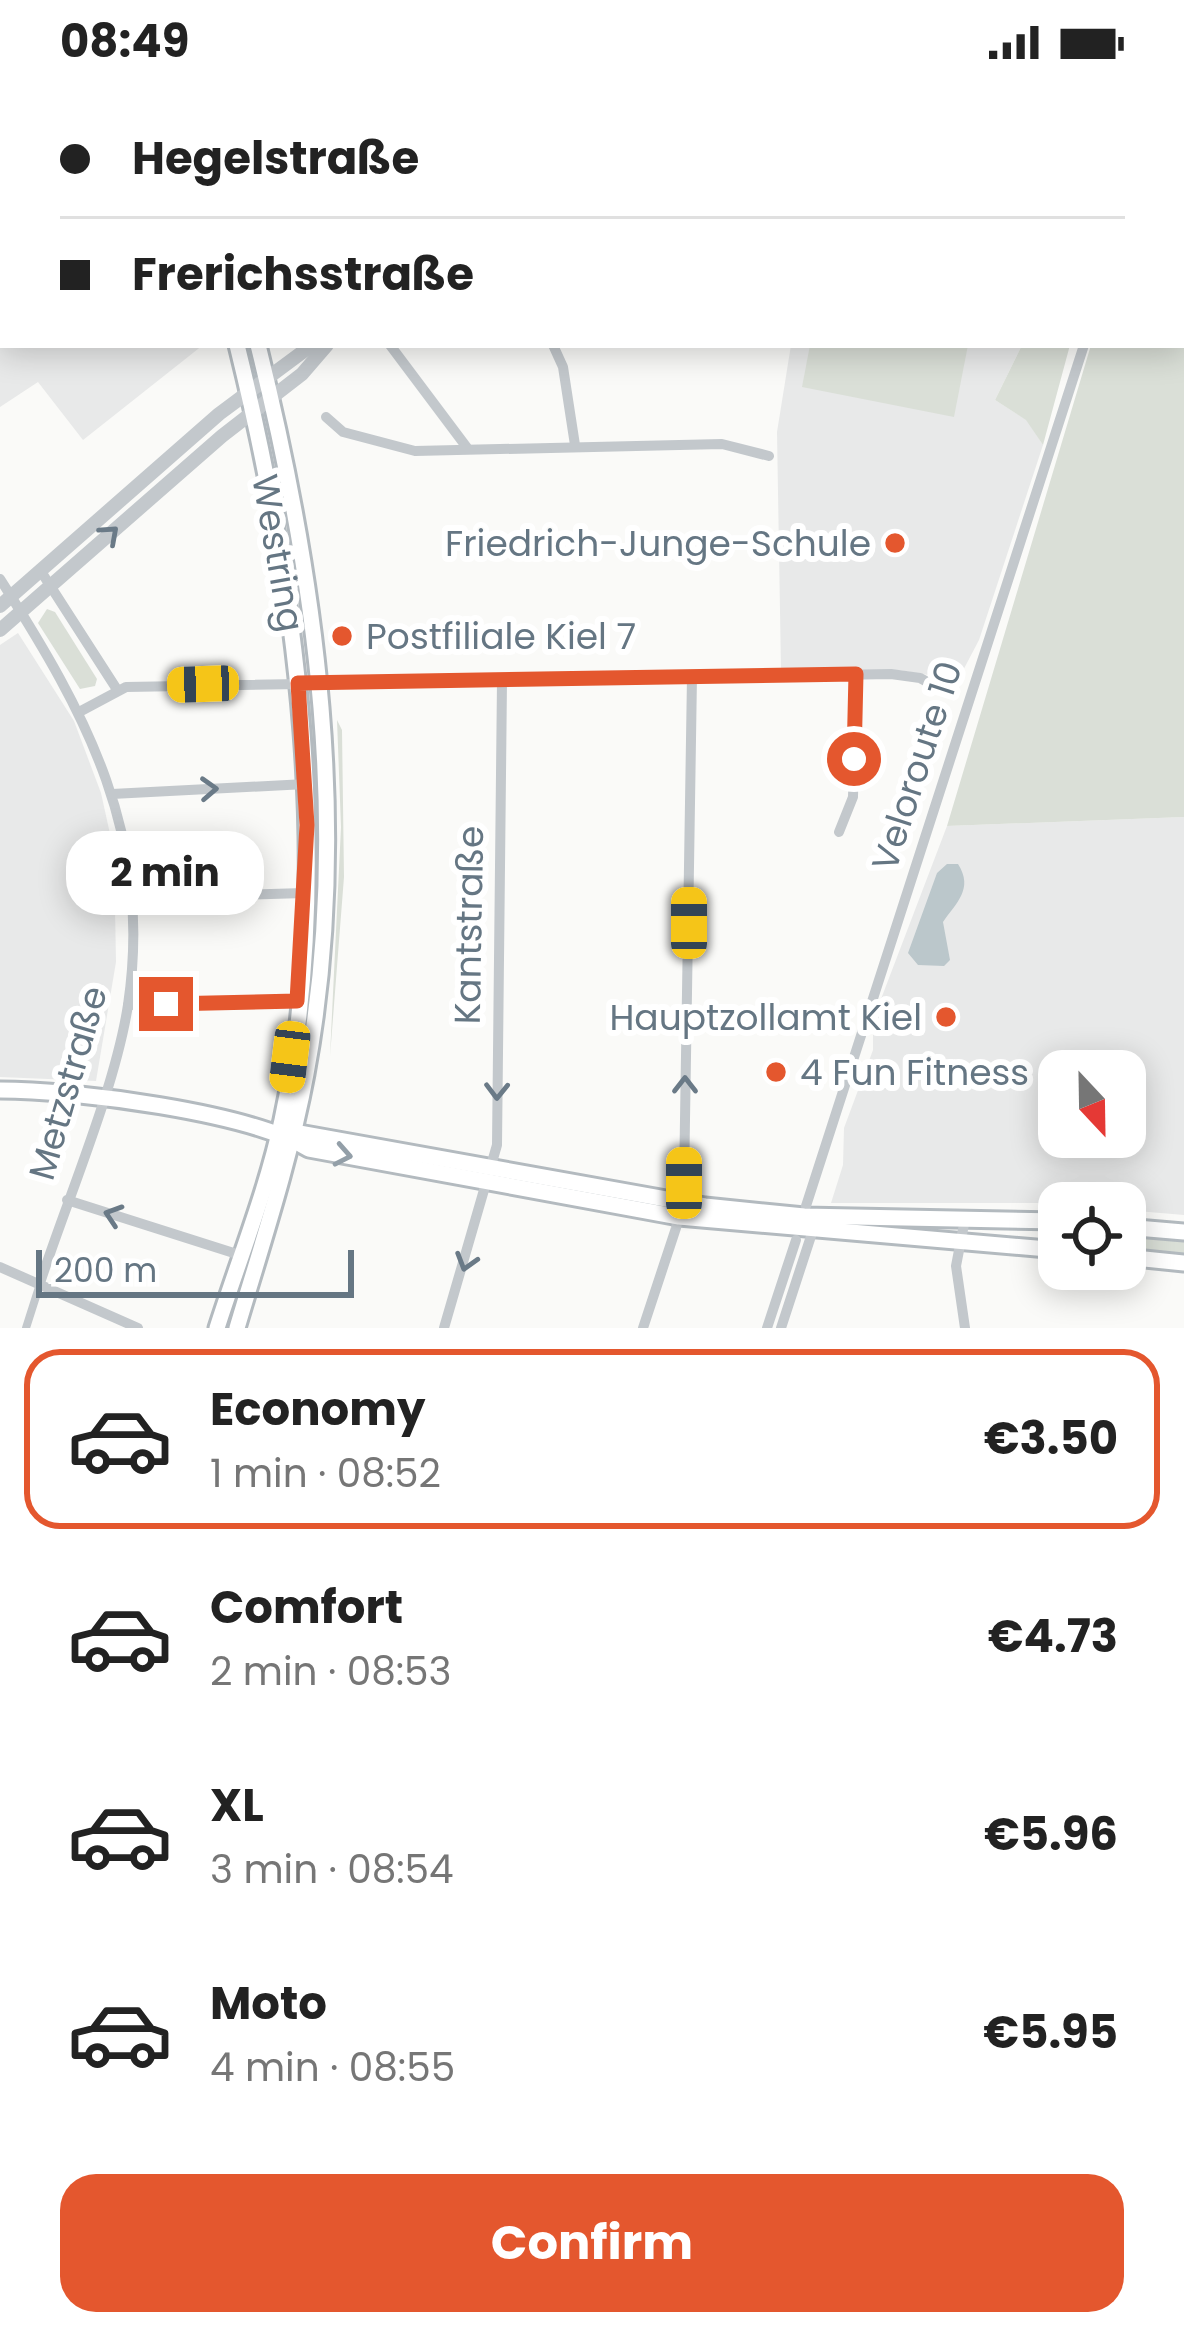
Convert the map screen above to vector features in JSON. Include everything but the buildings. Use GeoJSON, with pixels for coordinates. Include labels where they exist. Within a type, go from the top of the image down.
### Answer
{"type":"FeatureCollection","features":[{"type":"Feature","properties":{"kind":"main road","name":"Westring"},"geometry":{"type":"LineString","coordinates":[[217,1328],[240,1255],[289,1134],[304,893],[305,784],[289,602],[238,348]]}},
{"type":"Feature","properties":{"kind":"main road","name":"Westring"},"geometry":{"type":"LineString","coordinates":[[237,1328],[289,1134],[317,1000],[326,891],[319,686],[306,570],[260,348]]}},
{"type":"Feature","properties":{"kind":"main road"},"geometry":{"type":"LineString","coordinates":[[0,1090],[102,1096],[289,1134],[309,1149],[813,1230],[1038,1248]]}},
{"type":"Feature","properties":{"kind":"main road"},"geometry":{"type":"LineString","coordinates":[[680,1209],[1038,1221]]}},
{"type":"Feature","properties":{"kind":"main road"},"geometry":{"type":"LineString","coordinates":[[1146,1229],[1184,1232]]}},
{"type":"Feature","properties":{"kind":"main road"},"geometry":{"type":"LineString","coordinates":[[1146,1259],[1184,1263]]}},
{"type":"Feature","properties":{"kind":"street"},"geometry":{"type":"LineString","coordinates":[[5,602],[248,391],[308,348]]}},
{"type":"Feature","properties":{"kind":"street"},"geometry":{"type":"LineString","coordinates":[[0,631],[323,348]]}},
{"type":"Feature","properties":{"kind":"street"},"geometry":{"type":"LineString","coordinates":[[392,348],[468,449]]}},
{"type":"Feature","properties":{"kind":"street"},"geometry":{"type":"LineString","coordinates":[[554,348],[563,368],[574,445]]}},
{"type":"Feature","properties":{"kind":"street","name":"Veloroute 10"},"geometry":{"type":"LineString","coordinates":[[806,1206],[1083,348]]}},
{"type":"Feature","properties":{"kind":"street"},"geometry":{"type":"LineString","coordinates":[[326,417],[343,431],[390,446],[722,444],[770,456]]}},
{"type":"Feature","properties":{"kind":"street"},"geometry":{"type":"LineString","coordinates":[[42,573],[116,688]]}},
{"type":"Feature","properties":{"kind":"street","name":"Metzstraße"},"geometry":{"type":"LineString","coordinates":[[0,579],[5,602],[21,615],[81,711],[112,794],[130,898],[128,1005],[26,1328]]}},
{"type":"Feature","properties":{"kind":"street"},"geometry":{"type":"LineString","coordinates":[[81,711],[116,688],[298,683],[856,674],[910,676],[944,691]]}},
{"type":"Feature","properties":{"kind":"street"},"geometry":{"type":"LineString","coordinates":[[839,832],[853,797],[856,674]]}},
{"type":"Feature","properties":{"kind":"street"},"geometry":{"type":"LineString","coordinates":[[643,1328],[680,1209],[692,676]]}},
{"type":"Feature","properties":{"kind":"street","name":"Kantstraße"},"geometry":{"type":"LineString","coordinates":[[444,1328],[497,1145],[502,680]]}},
{"type":"Feature","properties":{"kind":"street"},"geometry":{"type":"LineString","coordinates":[[112,794],[305,784]]}},
{"type":"Feature","properties":{"kind":"street"},"geometry":{"type":"LineString","coordinates":[[130,898],[304,893]]}},
{"type":"Feature","properties":{"kind":"street"},"geometry":{"type":"LineString","coordinates":[[128,1005],[297,1001]]}},
{"type":"Feature","properties":{"kind":"street"},"geometry":{"type":"LineString","coordinates":[[67,1200],[240,1255]]}},
{"type":"Feature","properties":{"kind":"street"},"geometry":{"type":"LineString","coordinates":[[965,1219],[956,1266],[965,1328]]}},
{"type":"Feature","properties":{"kind":"street"},"geometry":{"type":"LineString","coordinates":[[781,1328],[813,1230]]}},
{"type":"Feature","properties":{"kind":"street"},"geometry":{"type":"LineString","coordinates":[[767,1328],[796,1240]]}},
{"type":"Feature","properties":{"kind":"street"},"geometry":{"type":"LineString","coordinates":[[0,1267],[138,1328]]}},
{"type":"Feature","properties":{"kind":"shaded area"},"geometry":{"type":"Polygon","coordinates":[[[0,348],[199,348],[83,440],[38,382],[0,407],[0,348]]]}},
{"type":"Feature","properties":{"kind":"shaded area","name":"Friedrich-Junge-Schule"},"geometry":{"type":"Polygon","coordinates":[[[791,348],[1021,348],[995,400],[1027,420],[1043,445],[979,640],[958,680],[899,670],[781,670],[777,432],[791,348]]]}},
{"type":"Feature","properties":{"kind":"shaded area"},"geometry":{"type":"Polygon","coordinates":[[[809,348],[967,348],[954,417],[802,387],[809,348]]]}},
{"type":"Feature","properties":{"kind":"shaded area"},"geometry":{"type":"Polygon","coordinates":[[[1021,348],[1069,348],[1043,445],[1026,420],[995,400],[1021,348]]]}},
{"type":"Feature","properties":{"kind":"shaded area"},"geometry":{"type":"Polygon","coordinates":[[[1090,348],[1184,348],[1184,817],[947,826],[1090,348]]]}},
{"type":"Feature","properties":{"kind":"shaded area"},"geometry":{"type":"Polygon","coordinates":[[[47,609],[55,612],[97,679],[95,686],[80,689],[38,623],[47,609]]]}},
{"type":"Feature","properties":{"kind":"shaded area"},"geometry":{"type":"Polygon","coordinates":[[[18,633],[74,721],[101,793],[114,852],[116,962],[96,1081],[0,1077],[0,645],[18,633]]]}},
{"type":"Feature","properties":{"kind":"shaded area"},"geometry":{"type":"Polygon","coordinates":[[[310,701],[316,888],[299,1074],[310,890],[306,702],[310,701]]]}},
{"type":"Feature","properties":{"kind":"shaded area"},"geometry":{"type":"Polygon","coordinates":[[[337,720],[342,730],[344,877],[330,1056],[341,827],[337,720]]]}},
{"type":"Feature","properties":{"kind":"shaded area"},"geometry":{"type":"Polygon","coordinates":[[[1184,817],[1184,1215],[1146,1212],[1146,1182],[1038,1182],[1038,1203],[831,1203],[843,1165],[844,1128],[873,1050],[873,1020],[947,826],[1184,817]]]}},
{"type":"Feature","properties":{"kind":"shaded area"},"geometry":{"type":"Polygon","coordinates":[[[947,864],[958,864],[964,881],[961,895],[943,922],[950,960],[944,966],[918,965],[908,953],[937,873],[947,864]]]}},
{"type":"Feature","properties":{"kind":"shaded area"},"geometry":{"type":"Polygon","coordinates":[[[1146,1235],[1184,1239],[1184,1255],[1146,1253],[1146,1235]]]}},
{"type":"Feature","properties":{"kind":"place","name":"Friedrich-Junge-Schule"},"geometry":{"type":"Point","coordinates":[895,543]}},
{"type":"Feature","properties":{"kind":"place","name":"Postfiliale Kiel 7"},"geometry":{"type":"Point","coordinates":[342,636]}},
{"type":"Feature","properties":{"kind":"place","name":"Hauptzollamt Kiel"},"geometry":{"type":"Point","coordinates":[946,1017]}},
{"type":"Feature","properties":{"kind":"place","name":"4 Fun Fitness"},"geometry":{"type":"Point","coordinates":[776,1072]}},
{"type":"Feature","properties":{"kind":"route"},"geometry":{"type":"LineString","coordinates":[[166,1004],[297,1001],[307,825],[298,683],[856,674],[854,759]]}}]}
